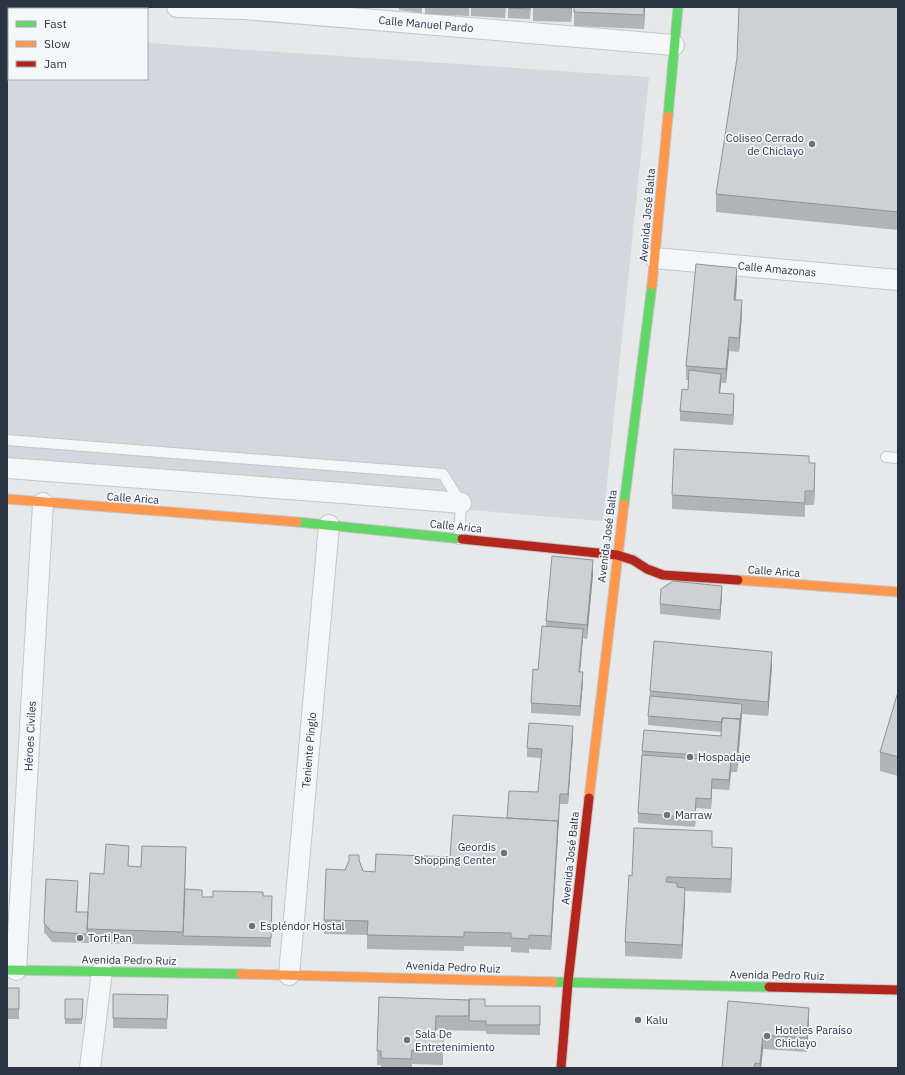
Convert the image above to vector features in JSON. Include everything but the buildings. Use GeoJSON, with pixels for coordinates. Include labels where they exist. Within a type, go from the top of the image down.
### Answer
{"type":"FeatureCollection","features":[{"type":"Feature","properties":{"kind":"street","name":"Calle Manuel Pardo"},"geometry":{"type":"LineString","coordinates":[[177,7],[244,8],[674,45]]}},
{"type":"Feature","properties":{"kind":"street","name":"Avenida José Balta"},"geometry":{"type":"LineString","coordinates":[[561,1068],[568,982],[617,555],[655,258],[678,7]]}},
{"type":"Feature","properties":{"kind":"street","name":"Calle Amazonas"},"geometry":{"type":"LineString","coordinates":[[655,258],[898,280]]}},
{"type":"Feature","properties":{"kind":"street"},"geometry":{"type":"LineString","coordinates":[[7,468],[335,492],[461,503]]}},
{"type":"Feature","properties":{"kind":"street","name":"Calle Arica"},"geometry":{"type":"LineString","coordinates":[[7,499],[329,525],[458,538],[617,555],[633,560],[647,569],[663,575],[898,592]]}},
{"type":"Feature","properties":{"kind":"street","name":"Héroes Civiles"},"geometry":{"type":"LineString","coordinates":[[12,970],[43,503]]}},
{"type":"Feature","properties":{"kind":"street","name":"Teniente Pinglo"},"geometry":{"type":"LineString","coordinates":[[289,975],[329,525]]}},
{"type":"Feature","properties":{"kind":"street","name":"Avenida Pedro Ruiz"},"geometry":{"type":"LineString","coordinates":[[12,970],[289,975],[898,990]]}},
{"type":"Feature","properties":{"kind":"street"},"geometry":{"type":"LineString","coordinates":[[90,1068],[102,971]]}},
{"type":"Feature","properties":{"kind":"lane"},"geometry":{"type":"LineString","coordinates":[[7,440],[443,474],[461,503],[458,538]]}},
{"type":"Feature","properties":{"kind":"lane"},"geometry":{"type":"LineString","coordinates":[[886,456],[898,458]]}},
{"type":"Feature","properties":{"kind":"shaded area"},"geometry":{"type":"Polygon","coordinates":[[[7,34],[8,80],[148,80],[148,43],[649,77],[603,521],[7,472],[7,34]]]}},
{"type":"Feature","properties":{"kind":"traffic: fast"},"geometry":{"type":"LineString","coordinates":[[668,116],[678,7]]}},
{"type":"Feature","properties":{"kind":"traffic: fast"},"geometry":{"type":"LineString","coordinates":[[624,504],[652,285]]}},
{"type":"Feature","properties":{"kind":"traffic: fast"},"geometry":{"type":"LineString","coordinates":[[297,522],[462,539]]}},
{"type":"Feature","properties":{"kind":"traffic: fast"},"geometry":{"type":"LineString","coordinates":[[7,970],[241,974]]}},
{"type":"Feature","properties":{"kind":"traffic: fast"},"geometry":{"type":"LineString","coordinates":[[553,982],[769,987]]}},
{"type":"Feature","properties":{"kind":"traffic: slow"},"geometry":{"type":"LineString","coordinates":[[652,285],[668,116]]}},
{"type":"Feature","properties":{"kind":"traffic: slow"},"geometry":{"type":"LineString","coordinates":[[7,499],[297,522]]}},
{"type":"Feature","properties":{"kind":"traffic: slow"},"geometry":{"type":"LineString","coordinates":[[589,798],[624,504]]}},
{"type":"Feature","properties":{"kind":"traffic: slow"},"geometry":{"type":"LineString","coordinates":[[738,580],[898,592]]}},
{"type":"Feature","properties":{"kind":"traffic: slow"},"geometry":{"type":"LineString","coordinates":[[241,974],[553,982]]}},
{"type":"Feature","properties":{"kind":"traffic: jam"},"geometry":{"type":"LineString","coordinates":[[462,539],[617,555],[633,560],[647,569],[663,575],[738,580]]}},
{"type":"Feature","properties":{"kind":"traffic: jam"},"geometry":{"type":"LineString","coordinates":[[561,1068],[568,982],[589,798]]}},
{"type":"Feature","properties":{"kind":"traffic: jam"},"geometry":{"type":"LineString","coordinates":[[769,987],[898,990]]}},
{"type":"Feature","properties":{"kind":"place","name":"Coliseo Cerrado de Chiclayo"},"geometry":{"type":"Point","coordinates":[812,144]}},
{"type":"Feature","properties":{"kind":"place","name":"Hospadaje"},"geometry":{"type":"Point","coordinates":[690,757]}},
{"type":"Feature","properties":{"kind":"place","name":"Marraw"},"geometry":{"type":"Point","coordinates":[667,815]}},
{"type":"Feature","properties":{"kind":"place","name":"Geordis Shopping Center"},"geometry":{"type":"Point","coordinates":[504,853]}},
{"type":"Feature","properties":{"kind":"place","name":"Espléndor Hostal"},"geometry":{"type":"Point","coordinates":[252,926]}},
{"type":"Feature","properties":{"kind":"place","name":"Torti Pan"},"geometry":{"type":"Point","coordinates":[80,938]}},
{"type":"Feature","properties":{"kind":"place","name":"Kalu"},"geometry":{"type":"Point","coordinates":[638,1020]}},
{"type":"Feature","properties":{"kind":"place","name":"Hoteles Paraíso Chiclayo"},"geometry":{"type":"Point","coordinates":[767,1036]}},
{"type":"Feature","properties":{"kind":"place","name":"Sala De Entretenimiento"},"geometry":{"type":"Point","coordinates":[407,1040]}}]}
